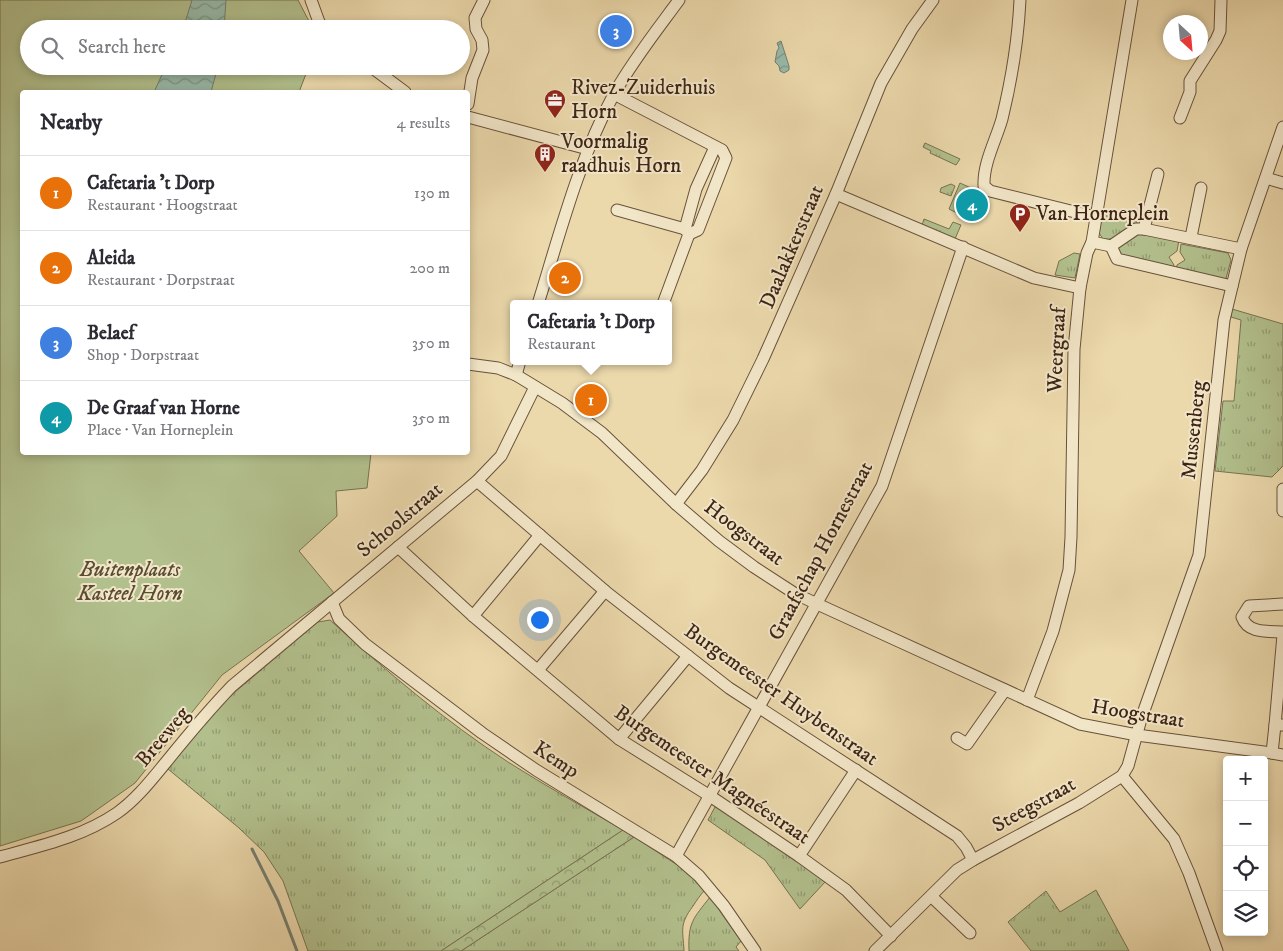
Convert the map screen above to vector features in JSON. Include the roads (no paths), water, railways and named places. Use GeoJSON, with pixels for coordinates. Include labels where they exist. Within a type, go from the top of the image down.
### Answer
{"type":"FeatureCollection","features":[{"type":"Feature","properties":{"kind":"street"},"geometry":{"type":"LineString","coordinates":[[311,0],[318,20]]}},
{"type":"Feature","properties":{"kind":"street"},"geometry":{"type":"LineString","coordinates":[[470,91],[472,78],[483,50],[482,40],[476,29],[476,18],[484,0]]}},
{"type":"Feature","properties":{"kind":"street"},"geometry":{"type":"LineString","coordinates":[[539,300],[588,150],[614,94],[636,59],[679,0]]}},
{"type":"Feature","properties":{"kind":"street","name":"Daalakkerstraat"},"geometry":{"type":"LineString","coordinates":[[676,504],[702,470],[734,420],[764,359],[836,194],[881,83],[912,28],[933,0]]}},
{"type":"Feature","properties":{"kind":"street"},"geometry":{"type":"LineString","coordinates":[[1020,0],[1018,39],[1012,76],[1001,121],[984,176],[984,186],[990,191],[1095,217]]}},
{"type":"Feature","properties":{"kind":"street","name":"Weergraaf"},"geometry":{"type":"LineString","coordinates":[[1026,700],[1053,631],[1069,570],[1072,537],[1074,349],[1080,288],[1087,253],[1092,242],[1132,0]]}},
{"type":"Feature","properties":{"kind":"street"},"geometry":{"type":"LineString","coordinates":[[1180,118],[1190,92],[1190,81],[1220,31],[1221,0]]}},
{"type":"Feature","properties":{"kind":"street"},"geometry":{"type":"LineString","coordinates":[[382,75],[402,90]]}},
{"type":"Feature","properties":{"kind":"street"},"geometry":{"type":"LineString","coordinates":[[614,94],[722,150],[726,158],[698,230],[687,232],[617,210]]}},
{"type":"Feature","properties":{"kind":"street"},"geometry":{"type":"LineString","coordinates":[[470,118],[588,150]]}},
{"type":"Feature","properties":{"kind":"street","name":"Mussenberg"},"geometry":{"type":"LineString","coordinates":[[1137,735],[1199,555],[1224,320],[1241,249],[1283,127]]}},
{"type":"Feature","properties":{"kind":"street"},"geometry":{"type":"LineString","coordinates":[[664,300],[687,232],[696,189],[716,147]]}},
{"type":"Feature","properties":{"kind":"street"},"geometry":{"type":"LineString","coordinates":[[1144,228],[1158,174]]}},
{"type":"Feature","properties":{"kind":"street"},"geometry":{"type":"LineString","coordinates":[[1266,178],[1283,183]]}},
{"type":"Feature","properties":{"kind":"street"},"geometry":{"type":"LineString","coordinates":[[1191,237],[1201,188]]}},
{"type":"Feature","properties":{"kind":"street"},"geometry":{"type":"LineString","coordinates":[[836,194],[1034,278],[1080,288]]}},
{"type":"Feature","properties":{"kind":"street"},"geometry":{"type":"LineString","coordinates":[[1092,242],[1111,246],[1136,229],[1144,228],[1241,249]]}},
{"type":"Feature","properties":{"kind":"street"},"geometry":{"type":"LineString","coordinates":[[1111,246],[1117,259],[1232,286]]}},
{"type":"Feature","properties":{"kind":"street","name":"Graafschap Hornestraat"},"geometry":{"type":"LineString","coordinates":[[676,856],[760,707],[815,603],[882,486],[963,247]]}},
{"type":"Feature","properties":{"kind":"street","name":"Hoogstraat"},"geometry":{"type":"LineString","coordinates":[[470,364],[498,368],[516,375],[562,403],[602,433],[676,504],[719,541],[794,593],[1080,724],[1137,735],[1278,754],[1283,633]]}},
{"type":"Feature","properties":{"kind":"street"},"geometry":{"type":"LineString","coordinates":[[516,375],[519,365]]}},
{"type":"Feature","properties":{"kind":"street","name":"Schoolstraat"},"geometry":{"type":"LineString","coordinates":[[332,602],[477,481],[501,456],[535,388]]}},
{"type":"Feature","properties":{"kind":"street","name":"Burgemeester Huybenstraat"},"geometry":{"type":"LineString","coordinates":[[477,481],[605,591],[729,688],[957,836],[973,860]]}},
{"type":"Feature","properties":{"kind":"street"},"geometry":{"type":"LineString","coordinates":[[1283,490],[1283,511]]}},
{"type":"Feature","properties":{"kind":"street"},"geometry":{"type":"LineString","coordinates":[[473,616],[540,535]]}},
{"type":"Feature","properties":{"kind":"street","name":"Burgemeester Magnéestraat"},"geometry":{"type":"LineString","coordinates":[[398,547],[473,616],[619,739],[710,796],[846,890],[891,936]]}},
{"type":"Feature","properties":{"kind":"street"},"geometry":{"type":"LineString","coordinates":[[538,670],[605,591]]}},
{"type":"Feature","properties":{"kind":"street","name":"Kemp"},"geometry":{"type":"LineString","coordinates":[[332,602],[339,618],[365,644],[482,733],[536,770],[676,856],[699,876],[724,906],[755,951]]}},
{"type":"Feature","properties":{"kind":"street","name":"Breeweg"},"geometry":{"type":"LineString","coordinates":[[0,857],[86,831],[118,812],[143,790],[232,686],[332,602]]}},
{"type":"Feature","properties":{"kind":"street"},"geometry":{"type":"LineString","coordinates":[[1283,604],[1249,606],[1242,617],[1244,623],[1250,629],[1283,633]]}},
{"type":"Feature","properties":{"kind":"street"},"geometry":{"type":"LineString","coordinates":[[619,739],[688,656]]}},
{"type":"Feature","properties":{"kind":"street"},"geometry":{"type":"LineString","coordinates":[[957,738],[967,744],[1005,690]]}},
{"type":"Feature","properties":{"kind":"street"},"geometry":{"type":"LineString","coordinates":[[1137,735],[1128,766],[1122,776],[1174,839],[1189,873],[1217,951]]}},
{"type":"Feature","properties":{"kind":"street"},"geometry":{"type":"LineString","coordinates":[[799,856],[856,770]]}},
{"type":"Feature","properties":{"kind":"street","name":"Steegstraat"},"geometry":{"type":"LineString","coordinates":[[875,951],[958,870],[1079,803],[1122,776]]}},
{"type":"Feature","properties":{"kind":"street"},"geometry":{"type":"LineString","coordinates":[[932,897],[970,933]]}},
{"type":"Feature","properties":{"kind":"water"},"geometry":{"type":"Polygon","coordinates":[[[192,0],[226,0],[225,20],[186,20],[192,0]]]}},
{"type":"Feature","properties":{"kind":"water"},"geometry":{"type":"Polygon","coordinates":[[[781,41],[789,66],[789,70],[784,73],[780,71],[779,66],[775,62],[779,48],[777,43],[781,41]]]}},
{"type":"Feature","properties":{"kind":"water"},"geometry":{"type":"Polygon","coordinates":[[[162,75],[216,75],[212,90],[155,90],[162,75]]]}},
{"type":"Feature","properties":{"kind":"waterway"},"geometry":{"type":"LineString","coordinates":[[252,849],[278,901],[297,951]]}},
{"type":"Feature","properties":{"kind":"place","name":"Belaef"},"geometry":{"type":"Point","coordinates":[616,31]}},
{"type":"Feature","properties":{"kind":"place","name":"Rivez-Zuiderhuis Horn"},"geometry":{"type":"Point","coordinates":[555,119]}},
{"type":"Feature","properties":{"kind":"place","name":"Voormalig raadhuis Horn"},"geometry":{"type":"Point","coordinates":[545,173]}},
{"type":"Feature","properties":{"kind":"place","name":"De Graaf van Horne"},"geometry":{"type":"Point","coordinates":[972,205]}},
{"type":"Feature","properties":{"kind":"place","name":"Van Horneplein"},"geometry":{"type":"Point","coordinates":[1020,233]}},
{"type":"Feature","properties":{"kind":"place","name":"Aleida"},"geometry":{"type":"Point","coordinates":[565,278]}},
{"type":"Feature","properties":{"kind":"place","name":"Cafetaria 't Dorp"},"geometry":{"type":"Point","coordinates":[591,400]}},
{"type":"Feature","properties":{"kind":"park label","name":"Buitenplaats Kasteel Horn"},"geometry":{"type":"Point","coordinates":[130,582]}}]}
